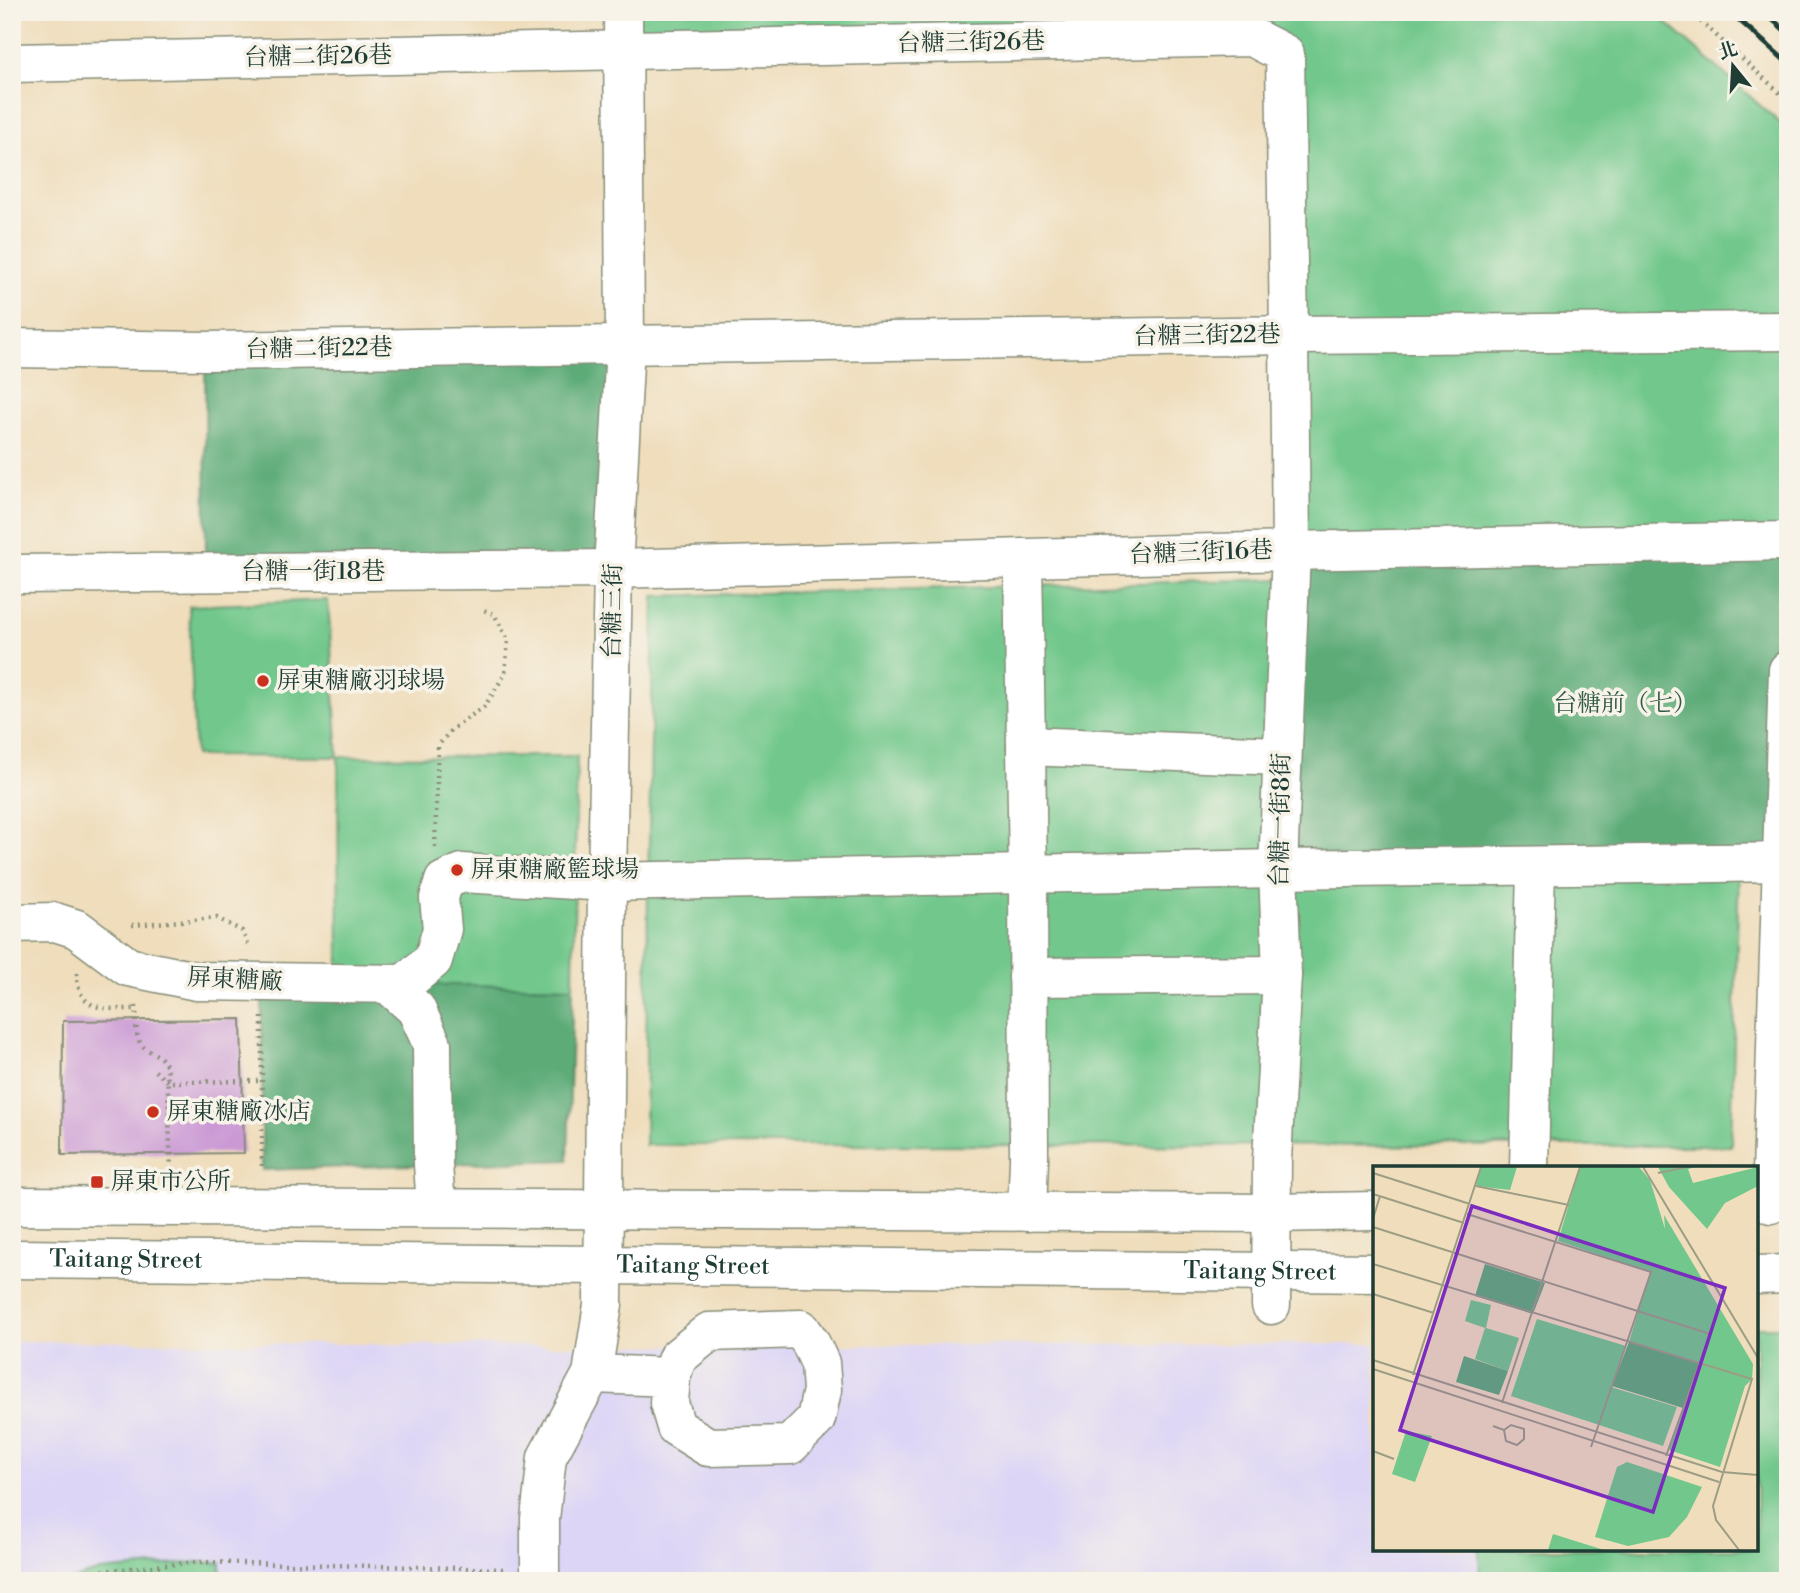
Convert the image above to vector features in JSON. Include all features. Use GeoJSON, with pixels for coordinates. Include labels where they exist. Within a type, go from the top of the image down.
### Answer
{"type":"FeatureCollection","features":[{"type":"Feature","properties":{"kind":"street","name":"台糖三街"},"geometry":{"type":"LineString","coordinates":[[540,1575],[540,1519],[547,1457],[592,1374],[603,1305],[613,569],[625,345],[623,12]]}},
{"type":"Feature","properties":{"kind":"street","name":"台糖三街26巷"},"geometry":{"type":"LineString","coordinates":[[624,50],[1252,37],[1285,54],[1289,335]]}},
{"type":"Feature","properties":{"kind":"street","name":"台糖二街26巷"},"geometry":{"type":"LineString","coordinates":[[12,63],[624,50]]}},
{"type":"Feature","properties":{"kind":"street","name":"台糖三街22巷"},"geometry":{"type":"LineString","coordinates":[[625,345],[1788,331]]}},
{"type":"Feature","properties":{"kind":"street","name":"台糖一街8街"},"geometry":{"type":"LineString","coordinates":[[1271,1289],[1272,1160],[1282,975],[1278,869],[1291,551],[1289,335]]}},
{"type":"Feature","properties":{"kind":"street","name":"台糖二街22巷"},"geometry":{"type":"LineString","coordinates":[[12,348],[205,351],[625,345]]}},
{"type":"Feature","properties":{"kind":"street","name":"台糖三街16巷"},"geometry":{"type":"LineString","coordinates":[[613,569],[1788,541]]}},
{"type":"Feature","properties":{"kind":"street"},"geometry":{"type":"LineString","coordinates":[[1023,558],[1028,874],[1027,1212]]}},
{"type":"Feature","properties":{"kind":"street","name":"台糖一街18巷"},"geometry":{"type":"LineString","coordinates":[[12,574],[613,569]]}},
{"type":"Feature","properties":{"kind":"street"},"geometry":{"type":"LineString","coordinates":[[1772,1204],[1785,862],[1788,670]]}},
{"type":"Feature","properties":{"kind":"street"},"geometry":{"type":"LineString","coordinates":[[1026,746],[1282,756]]}},
{"type":"Feature","properties":{"kind":"street"},"geometry":{"type":"LineString","coordinates":[[444,881],[462,873],[607,882],[1785,862]]}},
{"type":"Feature","properties":{"kind":"street"},"geometry":{"type":"LineString","coordinates":[[1529,1166],[1536,866]]}},
{"type":"Feature","properties":{"kind":"street","name":"屏東糖廠"},"geometry":{"type":"LineString","coordinates":[[12,923],[55,922],[77,929],[128,967],[196,981],[404,984],[433,960],[442,929],[439,898],[444,881]]}},
{"type":"Feature","properties":{"kind":"street"},"geometry":{"type":"LineString","coordinates":[[1028,977],[1282,975]]}},
{"type":"Feature","properties":{"kind":"street"},"geometry":{"type":"LineString","coordinates":[[388,984],[416,1010],[432,1044],[436,1207]]}},
{"type":"Feature","properties":{"kind":"street"},"geometry":{"type":"LineString","coordinates":[[12,1206],[1271,1213],[1373,1211]]}},
{"type":"Feature","properties":{"kind":"street","name":"Taitang Street"},"geometry":{"type":"LineString","coordinates":[[12,1259],[604,1265],[1271,1289],[1373,1273]]}},
{"type":"Feature","properties":{"kind":"street"},"geometry":{"type":"LineString","coordinates":[[1758,1275],[1788,1274]]}},
{"type":"Feature","properties":{"kind":"street"},"geometry":{"type":"LineString","coordinates":[[592,1374],[671,1377]]}},
{"type":"Feature","properties":{"kind":"path"},"geometry":{"type":"LineString","coordinates":[[1690,12],[1788,100]]}},
{"type":"Feature","properties":{"kind":"path"},"geometry":{"type":"LineString","coordinates":[[444,881],[439,870],[435,844],[438,746],[451,730],[485,706],[505,674],[508,640],[494,614],[471,604]]}},
{"type":"Feature","properties":{"kind":"path"},"geometry":{"type":"LineString","coordinates":[[136,1001],[139,1043],[146,1050],[161,1057],[166,1066],[171,1171]]}},
{"type":"Feature","properties":{"kind":"path"},"geometry":{"type":"LineString","coordinates":[[106,1002],[107,1009]]}},
{"type":"Feature","properties":{"kind":"path"},"geometry":{"type":"LineString","coordinates":[[155,1071],[168,1082],[262,1081]]}},
{"type":"Feature","properties":{"kind":"path"},"geometry":{"type":"LineString","coordinates":[[69,1581],[100,1571],[199,1562],[540,1575]]}},
{"type":"Feature","properties":{"kind":"shaded area"},"geometry":{"type":"Polygon","coordinates":[[[12,1341],[547,1346],[1373,1344],[1373,1551],[1479,1551],[1479,1581],[12,1581],[12,1341]]]}},
{"type":"Feature","properties":{"kind":"green space"},"geometry":{"type":"Polygon","coordinates":[[[623,12],[1654,12],[1788,130],[1788,541],[1291,551],[1285,54],[624,50],[623,12]]]}},
{"type":"Feature","properties":{"kind":"green space"},"geometry":{"type":"Polygon","coordinates":[[[625,345],[613,569],[206,573],[205,351],[625,345]]]}},
{"type":"Feature","properties":{"kind":"green space","name":"台糖前（七）"},"geometry":{"type":"Polygon","coordinates":[[[1788,541],[1788,670],[1781,862],[1278,869],[1291,551],[1788,541]]]}},
{"type":"Feature","properties":{"kind":"green space"},"geometry":{"type":"Polygon","coordinates":[[[1283,579],[1739,869],[1731,1146],[645,1145],[654,596],[1283,579]]]}},
{"type":"Feature","properties":{"kind":"green space","name":"屏東糖廠羽球場"},"geometry":{"type":"Polygon","coordinates":[[[328,600],[338,757],[195,756],[189,606],[328,600]]]}},
{"type":"Feature","properties":{"kind":"green space","name":"屏東糖廠籃球場"},"geometry":{"type":"Polygon","coordinates":[[[577,756],[573,987],[339,983],[338,757],[577,756]]]}},
{"type":"Feature","properties":{"kind":"green space"},"geometry":{"type":"Polygon","coordinates":[[[262,982],[573,987],[568,1160],[262,1170],[262,982]]]}},
{"type":"Feature","properties":{"kind":"green space"},"geometry":{"type":"Polygon","coordinates":[[[1758,1327],[1788,1327],[1788,1581],[1480,1581],[1479,1551],[1758,1551],[1758,1327]]]}},
{"type":"Feature","properties":{"kind":"green space"},"geometry":{"type":"Polygon","coordinates":[[[199,1562],[221,1563],[221,1581],[69,1581],[100,1571],[199,1562]]]}},
{"type":"Feature","properties":{"kind":"building","name":"屏東糖廠冰店"},"geometry":{"type":"Polygon","coordinates":[[[241,1019],[244,1153],[62,1155],[63,1021],[241,1019]]]}},
{"type":"Feature","properties":{"kind":"railway"},"geometry":{"type":"LineString","coordinates":[[1730,12],[1788,63]]}},
{"type":"Feature","properties":{"kind":"railway"},"geometry":{"type":"LineString","coordinates":[[1764,12],[1788,33]]}},
{"type":"Feature","properties":{"kind":"place","name":"屏東糖廠羽球場"},"geometry":{"type":"Point","coordinates":[263,681]}},
{"type":"Feature","properties":{"kind":"place","name":"屏東糖廠籃球場"},"geometry":{"type":"Point","coordinates":[457,870]}},
{"type":"Feature","properties":{"kind":"place","name":"屏東糖廠冰店"},"geometry":{"type":"Point","coordinates":[153,1112]}},
{"type":"Feature","properties":{"kind":"place","name":"屏東市公所"},"geometry":{"type":"Point","coordinates":[97,1182]}}]}
